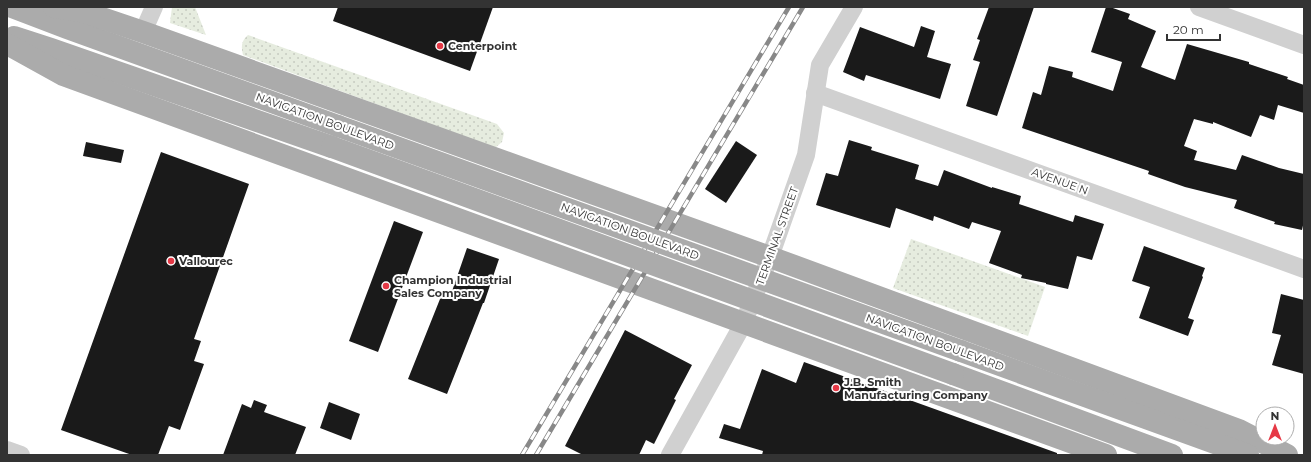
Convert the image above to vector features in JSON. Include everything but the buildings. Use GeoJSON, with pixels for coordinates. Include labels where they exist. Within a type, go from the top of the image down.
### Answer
{"type":"FeatureCollection","features":[{"type":"Feature","properties":{"kind":"main road","name":"NAVIGATION BOULEVARD"},"geometry":{"type":"LineString","coordinates":[[12,7],[1248,455]]}},
{"type":"Feature","properties":{"kind":"main road"},"geometry":{"type":"LineString","coordinates":[[54,7],[81,12],[143,32],[770,257],[1239,430],[1287,455]]}},
{"type":"Feature","properties":{"kind":"main road","name":"NAVIGATION BOULEVARD"},"geometry":{"type":"LineString","coordinates":[[7,35],[51,49],[332,148],[1172,455]]}},
{"type":"Feature","properties":{"kind":"main road"},"geometry":{"type":"LineString","coordinates":[[7,44],[63,76],[163,111],[743,324],[1106,455]]}},
{"type":"Feature","properties":{"kind":"street"},"geometry":{"type":"LineString","coordinates":[[143,32],[154,7]]}},
{"type":"Feature","properties":{"kind":"street","name":"TERMINAL STREET"},"geometry":{"type":"LineString","coordinates":[[670,455],[743,324],[770,257],[806,155],[820,64],[854,7]]}},
{"type":"Feature","properties":{"kind":"street"},"geometry":{"type":"LineString","coordinates":[[1199,7],[1304,45]]}},
{"type":"Feature","properties":{"kind":"street","name":"AVENUE N"},"geometry":{"type":"LineString","coordinates":[[815,93],[1304,268]]}},
{"type":"Feature","properties":{"kind":"street"},"geometry":{"type":"LineString","coordinates":[[7,450],[22,455]]}},
{"type":"Feature","properties":{"kind":"shaded area"},"geometry":{"type":"Polygon","coordinates":[[[172,7],[195,7],[206,35],[170,23],[172,7]]]}},
{"type":"Feature","properties":{"kind":"shaded area"},"geometry":{"type":"Polygon","coordinates":[[[248,35],[497,124],[504,133],[502,142],[495,148],[243,55],[242,44],[248,35]]]}},
{"type":"Feature","properties":{"kind":"shaded area"},"geometry":{"type":"Polygon","coordinates":[[[911,239],[1045,287],[1028,336],[893,288],[911,239]]]}},
{"type":"Feature","properties":{"kind":"railway"},"geometry":{"type":"LineString","coordinates":[[522,455],[789,7]]}},
{"type":"Feature","properties":{"kind":"railway"},"geometry":{"type":"LineString","coordinates":[[536,455],[803,7]]}},
{"type":"Feature","properties":{"kind":"place","name":"Centerpoint"},"geometry":{"type":"Point","coordinates":[440,46]}},
{"type":"Feature","properties":{"kind":"place","name":"Vallourec"},"geometry":{"type":"Point","coordinates":[171,261]}},
{"type":"Feature","properties":{"kind":"place","name":"Champion Industrial Sales Company"},"geometry":{"type":"Point","coordinates":[386,286]}},
{"type":"Feature","properties":{"kind":"place","name":"J.B. Smith Manufacturing Company"},"geometry":{"type":"Point","coordinates":[836,388]}}]}
